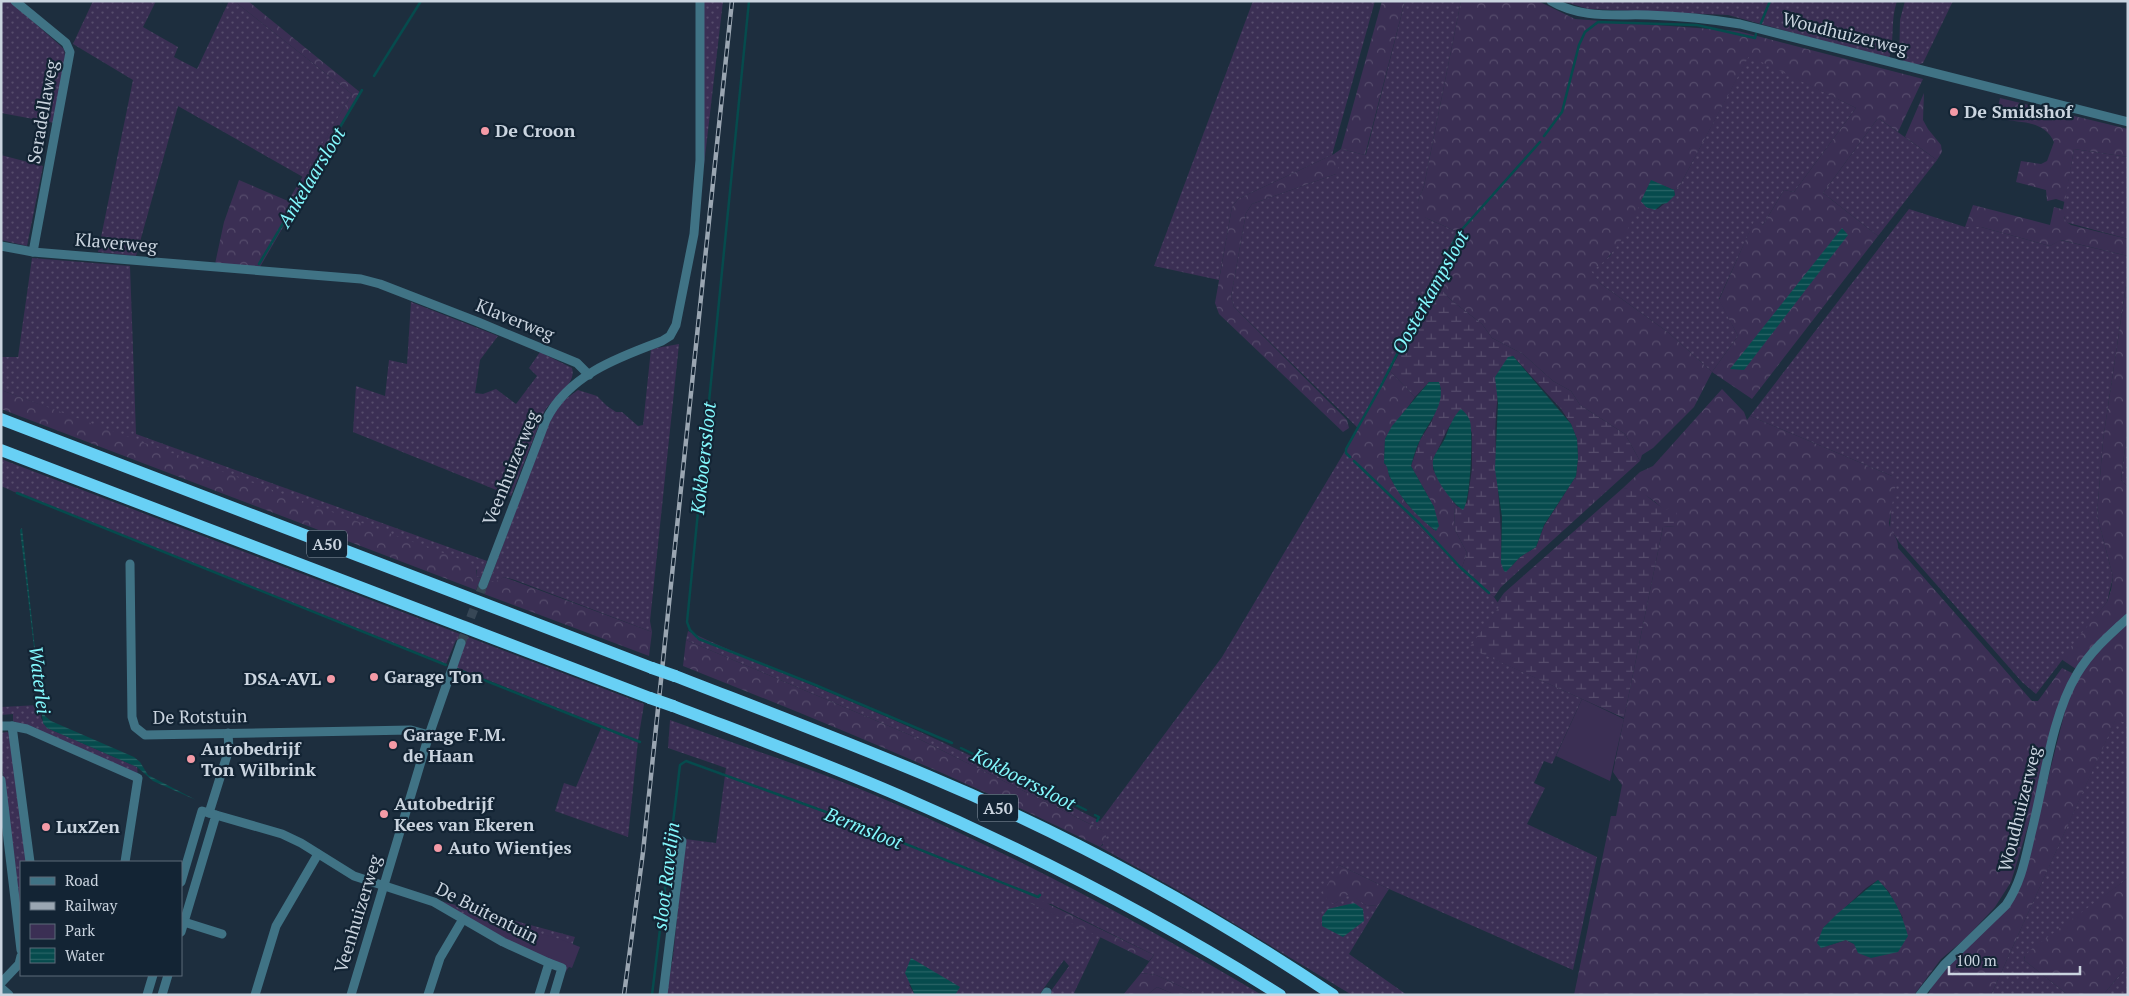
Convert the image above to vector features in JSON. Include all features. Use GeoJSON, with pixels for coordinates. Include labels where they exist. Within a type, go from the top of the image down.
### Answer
{"type":"FeatureCollection","features":[{"type":"Feature","properties":{"kind":"highway","name":"A50"},"geometry":{"type":"LineString","coordinates":[[1,420],[675,676],[929,776],[1056,836],[1199,912],[1252,942],[1333,995]]}},
{"type":"Feature","properties":{"kind":"highway","name":"A50"},"geometry":{"type":"LineString","coordinates":[[1,450],[672,706],[897,794],[1006,844],[1116,899],[1280,995]]}},
{"type":"Feature","properties":{"kind":"street","name":"Seradellaweg"},"geometry":{"type":"LineString","coordinates":[[15,1],[66,43],[70,52],[33,252]]}},
{"type":"Feature","properties":{"kind":"street"},"geometry":{"type":"LineString","coordinates":[[589,375],[609,362],[666,339],[678,319],[694,234],[700,160],[700,1]]}},
{"type":"Feature","properties":{"kind":"street","name":"Woudhuizerweg"},"geometry":{"type":"LineString","coordinates":[[1551,1],[1571,10],[1590,14],[1693,18],[1740,24],[2128,122]]}},
{"type":"Feature","properties":{"kind":"street","name":"Klaverweg"},"geometry":{"type":"LineString","coordinates":[[1,246],[33,252],[362,279],[460,315],[577,363],[589,375]]}},
{"type":"Feature","properties":{"kind":"street","name":"Veenhuizerweg"},"geometry":{"type":"LineString","coordinates":[[483,585],[550,413],[562,397],[589,375]]}},
{"type":"Feature","properties":{"kind":"street","name":"De Rotstuin"},"geometry":{"type":"LineString","coordinates":[[130,564],[132,717],[135,727],[145,735],[410,730],[429,735]]}},
{"type":"Feature","properties":{"kind":"street","name":"Woudhuizerweg"},"geometry":{"type":"LineString","coordinates":[[1920,995],[1940,970],[2006,905],[2013,895],[2022,873],[2054,738],[2067,692],[2088,658],[2128,618]]}},
{"type":"Feature","properties":{"kind":"street","name":"Veenhuizerweg"},"geometry":{"type":"LineString","coordinates":[[350,995],[429,735],[461,643]]}},
{"type":"Feature","properties":{"kind":"street"},"geometry":{"type":"LineString","coordinates":[[1,726],[27,729],[138,778],[125,861]]}},
{"type":"Feature","properties":{"kind":"street"},"geometry":{"type":"LineString","coordinates":[[12,726],[30,861]]}},
{"type":"Feature","properties":{"kind":"street"},"geometry":{"type":"LineString","coordinates":[[222,934],[183,927],[229,749],[228,733]]}},
{"type":"Feature","properties":{"kind":"street"},"geometry":{"type":"LineString","coordinates":[[1,780],[20,942]]}},
{"type":"Feature","properties":{"kind":"street"},"geometry":{"type":"LineString","coordinates":[[182,879],[202,811],[213,814]]}},
{"type":"Feature","properties":{"kind":"street","name":"De Buitentuin"},"geometry":{"type":"LineString","coordinates":[[213,814],[282,834],[349,874],[383,887],[428,900],[503,942],[549,963]]}},
{"type":"Feature","properties":{"kind":"street"},"geometry":{"type":"LineString","coordinates":[[663,995],[682,841]]}},
{"type":"Feature","properties":{"kind":"street"},"geometry":{"type":"LineString","coordinates":[[255,995],[281,916],[318,854]]}},
{"type":"Feature","properties":{"kind":"street"},"geometry":{"type":"LineString","coordinates":[[428,995],[440,958],[463,919]]}},
{"type":"Feature","properties":{"kind":"street"},"geometry":{"type":"LineString","coordinates":[[1,984],[20,961]]}},
{"type":"Feature","properties":{"kind":"street"},"geometry":{"type":"LineString","coordinates":[[539,995],[549,963],[562,968],[554,995]]}},
{"type":"Feature","properties":{"kind":"street"},"geometry":{"type":"LineString","coordinates":[[148,995],[153,976]]}},
{"type":"Feature","properties":{"kind":"street"},"geometry":{"type":"LineString","coordinates":[[162,995],[168,976]]}},
{"type":"Feature","properties":{"kind":"street"},"geometry":{"type":"LineString","coordinates":[[1,988],[10,995]]}},
{"type":"Feature","properties":{"kind":"green space"},"geometry":{"type":"Polygon","coordinates":[[[1,1],[10,1],[64,49],[66,63],[55,123],[1,113],[1,1]]]}},
{"type":"Feature","properties":{"kind":"green space"},"geometry":{"type":"Polygon","coordinates":[[[93,1],[156,1],[143,27],[178,47],[174,57],[197,69],[229,1],[234,1],[352,94],[303,177],[178,106],[136,256],[98,252],[133,80],[73,44],[93,1]]]}},
{"type":"Feature","properties":{"kind":"green space"},"geometry":{"type":"Polygon","coordinates":[[[234,1],[248,1],[361,93],[260,267],[215,264],[224,222],[239,180],[288,201],[352,94],[234,1]]]}},
{"type":"Feature","properties":{"kind":"green space"},"geometry":{"type":"Polygon","coordinates":[[[703,1],[723,1],[704,165],[703,1]]]}},
{"type":"Feature","properties":{"kind":"green space"},"geometry":{"type":"Polygon","coordinates":[[[1253,1],[1375,1],[1332,155],[1238,199],[1232,207],[1219,280],[1154,266],[1253,1]]]}},
{"type":"Feature","properties":{"kind":"green space"},"geometry":{"type":"Polygon","coordinates":[[[1382,1],[1405,1],[1365,155],[1341,149],[1382,1]]]}},
{"type":"Feature","properties":{"kind":"green space"},"geometry":{"type":"Polygon","coordinates":[[[1405,1],[1461,1],[1424,186],[1418,201],[1426,218],[1460,233],[1359,429],[1234,307],[1231,297],[1246,213],[1252,204],[1336,174],[1334,154],[1341,149],[1366,154],[1405,1]]]}},
{"type":"Feature","properties":{"kind":"green space"},"geometry":{"type":"Polygon","coordinates":[[[1461,1],[1538,1],[1575,19],[1738,31],[1923,79],[1898,132],[1878,118],[1823,193],[1878,236],[1752,399],[1712,372],[1694,407],[1653,448],[1642,455],[1640,461],[1625,434],[1580,405],[1571,391],[1553,381],[1523,354],[1492,338],[1482,324],[1451,300],[1435,283],[1460,233],[1426,218],[1419,212],[1418,201],[1424,186],[1461,1]],[[1749,56],[1679,187],[1674,190],[1651,181],[1620,243],[1602,263],[1591,271],[1601,284],[1669,333],[1712,372],[1738,336],[1719,300],[1755,219],[1763,225],[1784,190],[1794,192],[1856,108],[1749,56]]]}},
{"type":"Feature","properties":{"kind":"green space"},"geometry":{"type":"Polygon","coordinates":[[[1562,1],[1897,1],[1889,59],[1728,15],[1588,9],[1562,1]]]}},
{"type":"Feature","properties":{"kind":"green space"},"geometry":{"type":"Polygon","coordinates":[[[1905,1],[1953,1],[1923,63],[1917,65],[1899,61],[1900,20],[1905,1]]]}},
{"type":"Feature","properties":{"kind":"green space"},"geometry":{"type":"Polygon","coordinates":[[[1749,55],[1856,108],[1794,192],[1784,190],[1763,225],[1755,220],[1719,299],[1738,336],[1712,372],[1669,333],[1601,284],[1590,271],[1610,256],[1641,201],[1648,208],[1658,209],[1675,195],[1674,190],[1679,187],[1749,55]]]}},
{"type":"Feature","properties":{"kind":"green space"},"geometry":{"type":"Polygon","coordinates":[[[1924,93],[1923,120],[1941,145],[1942,152],[1937,160],[1905,137],[1924,93]]]}},
{"type":"Feature","properties":{"kind":"green space"},"geometry":{"type":"Polygon","coordinates":[[[2000,98],[2128,129],[2128,157],[2074,149],[2065,202],[2056,199],[2047,201],[2046,190],[2016,182],[2021,161],[2041,164],[2047,161],[2054,142],[2050,135],[2038,126],[2000,119],[1996,115],[2000,98]]]}},
{"type":"Feature","properties":{"kind":"green space"},"geometry":{"type":"Polygon","coordinates":[[[1878,118],[1937,160],[1878,236],[1823,193],[1878,118]]]}},
{"type":"Feature","properties":{"kind":"green space"},"geometry":{"type":"Polygon","coordinates":[[[2074,149],[2128,157],[2128,239],[2065,222],[2063,209],[2074,149]]]}},
{"type":"Feature","properties":{"kind":"green space"},"geometry":{"type":"Polygon","coordinates":[[[1334,154],[1340,163],[1336,174],[1252,204],[1246,213],[1231,297],[1234,307],[1347,420],[1349,428],[1343,432],[1219,314],[1215,303],[1232,207],[1238,199],[1334,154]]]}},
{"type":"Feature","properties":{"kind":"green space"},"geometry":{"type":"Polygon","coordinates":[[[1,155],[43,166],[27,246],[1,240],[1,155]]]}},
{"type":"Feature","properties":{"kind":"green space"},"geometry":{"type":"Polygon","coordinates":[[[1973,205],[2050,225],[2054,207],[2065,210],[2065,219],[2071,225],[2128,239],[2128,256],[2061,240],[2050,246],[1981,227],[1965,227],[1973,205]]]}},
{"type":"Feature","properties":{"kind":"green space"},"geometry":{"type":"Polygon","coordinates":[[[1909,209],[1965,227],[1981,227],[2050,246],[2060,240],[2128,256],[2128,272],[2103,440],[2097,515],[2113,577],[2107,602],[2036,694],[2022,682],[1899,542],[1890,529],[1892,476],[1750,416],[1909,209]]]}},
{"type":"Feature","properties":{"kind":"green space"},"geometry":{"type":"Polygon","coordinates":[[[32,258],[130,266],[136,434],[487,561],[481,578],[477,577],[477,570],[1,390],[1,357],[18,357],[32,258]]]}},
{"type":"Feature","properties":{"kind":"green space"},"geometry":{"type":"Polygon","coordinates":[[[2128,272],[2128,423],[2121,480],[2128,487],[2128,615],[2076,669],[2061,659],[2107,602],[2113,577],[2097,515],[2103,440],[2128,272]]]}},
{"type":"Feature","properties":{"kind":"green space"},"geometry":{"type":"Polygon","coordinates":[[[1435,283],[1451,300],[1482,324],[1492,338],[1523,354],[1553,381],[1571,391],[1580,405],[1625,434],[1640,461],[1501,587],[1494,597],[1461,570],[1467,553],[1454,528],[1455,504],[1458,507],[1467,503],[1472,469],[1472,433],[1461,409],[1447,430],[1433,460],[1413,460],[1420,440],[1432,421],[1441,388],[1429,382],[1415,397],[1390,371],[1435,283]],[[1513,356],[1499,390],[1495,437],[1501,563],[1511,567],[1520,557],[1536,547],[1544,526],[1576,476],[1578,458],[1577,439],[1571,424],[1561,409],[1513,356]]]}},
{"type":"Feature","properties":{"kind":"green space"},"geometry":{"type":"Polygon","coordinates":[[[411,302],[498,336],[480,360],[475,393],[483,394],[496,389],[516,404],[537,376],[529,368],[540,352],[572,368],[571,380],[544,412],[511,496],[353,432],[356,386],[385,396],[389,360],[407,364],[411,302]]]}},
{"type":"Feature","properties":{"kind":"green space"},"geometry":{"type":"Polygon","coordinates":[[[679,344],[650,621],[652,632],[515,580],[504,577],[495,583],[489,582],[550,419],[563,401],[578,390],[597,396],[607,406],[616,412],[622,412],[638,426],[643,425],[651,349],[679,344]]]}},
{"type":"Feature","properties":{"kind":"green space"},"geometry":{"type":"Polygon","coordinates":[[[1390,371],[1415,397],[1385,439],[1384,463],[1388,467],[1389,476],[1406,503],[1434,530],[1434,507],[1411,466],[1413,460],[1433,460],[1433,469],[1438,479],[1455,504],[1454,528],[1467,553],[1461,570],[1345,451],[1390,371]]]}},
{"type":"Feature","properties":{"kind":"green space"},"geometry":{"type":"Polygon","coordinates":[[[1722,389],[1744,412],[1747,420],[1750,416],[1892,476],[1896,483],[1889,523],[1898,548],[2032,701],[2038,701],[2062,668],[2074,674],[2011,882],[1995,907],[1966,938],[1941,959],[1914,995],[1574,995],[1611,816],[1616,816],[1622,785],[1613,772],[1663,527],[1675,526],[1654,501],[1640,493],[1623,488],[1640,472],[1653,466],[1722,389]],[[1878,880],[1866,888],[1823,928],[1821,948],[1846,940],[1854,944],[1903,918],[1889,892],[1878,880]]]}},
{"type":"Feature","properties":{"kind":"green space"},"geometry":{"type":"Polygon","coordinates":[[[1,390],[473,564],[476,566],[477,577],[481,578],[476,590],[1,409],[1,390]]]}},
{"type":"Feature","properties":{"kind":"green space"},"geometry":{"type":"Polygon","coordinates":[[[2128,423],[2128,487],[2121,480],[2128,423]]]}},
{"type":"Feature","properties":{"kind":"green space"},"geometry":{"type":"Polygon","coordinates":[[[1345,451],[1461,570],[1494,597],[1500,606],[1470,648],[1582,699],[1552,764],[1544,761],[1534,783],[1545,788],[1527,824],[1597,857],[1573,970],[1339,865],[1334,904],[1349,893],[1366,905],[1378,906],[1349,954],[1407,995],[1352,995],[1190,897],[1100,847],[1103,845],[1102,830],[917,738],[686,640],[688,631],[870,710],[974,757],[1100,821],[1222,657],[1345,451]]]}},
{"type":"Feature","properties":{"kind":"green space"},"geometry":{"type":"Polygon","coordinates":[[[1,459],[644,704],[638,741],[628,837],[555,811],[564,783],[576,787],[602,726],[455,667],[465,644],[456,640],[446,664],[19,494],[1,486],[1,459]]]}},
{"type":"Feature","properties":{"kind":"green space"},"geometry":{"type":"Polygon","coordinates":[[[1623,488],[1639,490],[1665,510],[1677,506],[1676,526],[1663,527],[1624,718],[1469,648],[1499,607],[1497,603],[1504,593],[1623,488]]]}},
{"type":"Feature","properties":{"kind":"green space"},"geometry":{"type":"Polygon","coordinates":[[[504,577],[652,632],[649,656],[484,594],[489,582],[495,582],[504,577]]]}},
{"type":"Feature","properties":{"kind":"green space"},"geometry":{"type":"Polygon","coordinates":[[[2128,622],[2128,724],[2116,719],[1991,995],[1928,995],[1936,980],[1947,966],[2000,916],[2021,886],[2068,699],[2090,658],[2128,622]]]}},
{"type":"Feature","properties":{"kind":"green space"},"geometry":{"type":"Polygon","coordinates":[[[686,640],[917,738],[1102,830],[1106,834],[1106,840],[1100,847],[997,798],[893,752],[683,666],[686,640]]]}},
{"type":"Feature","properties":{"kind":"green space"},"geometry":{"type":"Polygon","coordinates":[[[1582,699],[1624,719],[1610,781],[1556,756],[1582,699]]]}},
{"type":"Feature","properties":{"kind":"green space"},"geometry":{"type":"Polygon","coordinates":[[[39,705],[41,718],[47,728],[137,767],[138,776],[13,721],[13,714],[1,715],[1,707],[39,705]]]}},
{"type":"Feature","properties":{"kind":"green space"},"geometry":{"type":"Polygon","coordinates":[[[2116,718],[2128,724],[2128,878],[2024,957],[2024,960],[2068,995],[1991,995],[2116,718]]]}},
{"type":"Feature","properties":{"kind":"green space"},"geometry":{"type":"Polygon","coordinates":[[[670,720],[838,780],[941,824],[1080,893],[1262,995],[1199,995],[1156,975],[1141,973],[1154,955],[1051,904],[1030,903],[1101,936],[1074,993],[1078,995],[1048,995],[1069,966],[1064,960],[1039,995],[955,995],[959,987],[909,985],[915,995],[666,995],[673,957],[685,839],[716,843],[726,768],[668,748],[670,720]]]}},
{"type":"Feature","properties":{"kind":"green space"},"geometry":{"type":"Polygon","coordinates":[[[1,733],[9,733],[27,861],[20,861],[20,918],[1,757],[1,733]]]}},
{"type":"Feature","properties":{"kind":"green space"},"geometry":{"type":"Polygon","coordinates":[[[1339,865],[1389,889],[1378,906],[1366,905],[1349,894],[1334,904],[1328,901],[1323,892],[1339,865]]]}},
{"type":"Feature","properties":{"kind":"green space"},"geometry":{"type":"Polygon","coordinates":[[[2128,878],[2128,965],[2103,995],[2068,995],[2024,960],[2025,954],[2128,878]]]}},
{"type":"Feature","properties":{"kind":"green space"},"geometry":{"type":"Polygon","coordinates":[[[1034,897],[1154,955],[1149,961],[1030,903],[1034,897]]]}},
{"type":"Feature","properties":{"kind":"green space"},"geometry":{"type":"Polygon","coordinates":[[[437,900],[575,937],[565,965],[535,953],[437,900]]]}},
{"type":"Feature","properties":{"kind":"green space"},"geometry":{"type":"Polygon","coordinates":[[[468,915],[560,939],[580,947],[572,968],[569,967],[564,974],[465,916],[468,915]]]}},
{"type":"Feature","properties":{"kind":"green space"},"geometry":{"type":"Polygon","coordinates":[[[2128,965],[2128,995],[2103,995],[2128,965]]]}},
{"type":"Feature","properties":{"kind":"green space"},"geometry":{"type":"Polygon","coordinates":[[[1141,973],[1156,975],[1199,995],[1176,995],[1157,987],[1147,995],[1123,995],[1141,973]]]}},
{"type":"Feature","properties":{"kind":"green space"},"geometry":{"type":"Polygon","coordinates":[[[1157,987],[1176,995],[1147,995],[1157,987]]]}},
{"type":"Feature","properties":{"kind":"water"},"geometry":{"type":"Polygon","coordinates":[[[1651,180],[1674,190],[1675,195],[1667,203],[1662,204],[1655,210],[1646,207],[1641,201],[1651,180]]]}},
{"type":"Feature","properties":{"kind":"water"},"geometry":{"type":"Polygon","coordinates":[[[1842,228],[1848,235],[1744,370],[1730,369],[1842,228]]]}},
{"type":"Feature","properties":{"kind":"water"},"geometry":{"type":"Polygon","coordinates":[[[1513,356],[1571,424],[1577,439],[1578,458],[1576,476],[1544,525],[1536,547],[1520,557],[1506,572],[1501,563],[1502,517],[1495,469],[1498,403],[1495,377],[1508,357],[1513,356]]]}},
{"type":"Feature","properties":{"kind":"water"},"geometry":{"type":"Polygon","coordinates":[[[1429,382],[1439,382],[1441,398],[1436,412],[1419,443],[1411,466],[1434,507],[1439,526],[1436,531],[1422,520],[1404,500],[1394,485],[1384,463],[1385,439],[1392,426],[1429,382]]]}},
{"type":"Feature","properties":{"kind":"water"},"geometry":{"type":"Polygon","coordinates":[[[1461,409],[1470,421],[1471,439],[1470,481],[1466,504],[1463,510],[1443,488],[1433,466],[1435,454],[1445,439],[1454,418],[1461,409]]]}},
{"type":"Feature","properties":{"kind":"water"},"geometry":{"type":"Polygon","coordinates":[[[22,528],[41,705],[45,716],[51,721],[134,757],[140,762],[148,775],[196,800],[153,781],[137,767],[47,728],[43,723],[20,530],[22,528]]]}},
{"type":"Feature","properties":{"kind":"water"},"geometry":{"type":"Polygon","coordinates":[[[1878,880],[1889,892],[1897,906],[1908,936],[1898,952],[1871,958],[1858,953],[1854,944],[1846,940],[1821,948],[1817,943],[1823,928],[1878,880]]]}},
{"type":"Feature","properties":{"kind":"water"},"geometry":{"type":"Polygon","coordinates":[[[1354,903],[1363,909],[1364,921],[1343,937],[1322,926],[1322,917],[1328,909],[1354,903]]]}},
{"type":"Feature","properties":{"kind":"water"},"geometry":{"type":"Polygon","coordinates":[[[911,958],[960,987],[955,995],[915,995],[905,973],[911,958]]]}},
{"type":"Feature","properties":{"kind":"waterway","name":"Ankelaarsloot"},"geometry":{"type":"LineString","coordinates":[[374,76],[421,1]]}},
{"type":"Feature","properties":{"kind":"waterway","name":"Kokboerssloot"},"geometry":{"type":"LineString","coordinates":[[749,1],[687,622],[690,630],[699,639],[813,684],[952,743]]}},
{"type":"Feature","properties":{"kind":"waterway","name":"Oosterkampsloot"},"geometry":{"type":"LineString","coordinates":[[1761,23],[1770,1]]}},
{"type":"Feature","properties":{"kind":"waterway","name":"Oosterkampsloot"},"geometry":{"type":"LineString","coordinates":[[1544,136],[1562,112],[1579,45],[1585,32],[1598,22],[1697,25],[1755,38],[1756,34]]}},
{"type":"Feature","properties":{"kind":"waterway","name":"Ankelaarsloot"},"geometry":{"type":"LineString","coordinates":[[259,264],[362,90]]}},
{"type":"Feature","properties":{"kind":"waterway","name":"Oosterkampsloot"},"geometry":{"type":"LineString","coordinates":[[1350,457],[1346,453],[1346,449],[1381,386],[1457,235],[1540,142]]}},
{"type":"Feature","properties":{"kind":"waterway","name":"Oosterkampsloot"},"geometry":{"type":"LineString","coordinates":[[1354,461],[1419,523],[1460,567],[1489,593]]}},
{"type":"Feature","properties":{"kind":"waterway"},"geometry":{"type":"LineString","coordinates":[[17,493],[446,665]]}},
{"type":"Feature","properties":{"kind":"waterway"},"geometry":{"type":"LineString","coordinates":[[456,669],[640,742]]}},
{"type":"Feature","properties":{"kind":"waterway","name":"Kokboerssloot"},"geometry":{"type":"LineString","coordinates":[[961,748],[1086,810]]}},
{"type":"Feature","properties":{"kind":"waterway","name":"Bermsloot"},"geometry":{"type":"LineString","coordinates":[[652,995],[680,765],[686,761],[826,812],[1038,897],[1040,895]]}},
{"type":"Feature","properties":{"kind":"waterway","name":"Kokboerssloot"},"geometry":{"type":"LineString","coordinates":[[1095,815],[1099,817],[1097,821]]}},
{"type":"Feature","properties":{"kind":"tunnel"},"geometry":{"type":"LineString","coordinates":[[461,643],[483,585]]}},
{"type":"Feature","properties":{"kind":"railway"},"geometry":{"type":"LineString","coordinates":[[624,995],[643,852],[732,1]]}},
{"type":"Feature","properties":{"kind":"place","name":"De Smidshof"},"geometry":{"type":"Point","coordinates":[1954,112]}},
{"type":"Feature","properties":{"kind":"place","name":"De Croon"},"geometry":{"type":"Point","coordinates":[485,131]}},
{"type":"Feature","properties":{"kind":"place","name":"Garage Ton"},"geometry":{"type":"Point","coordinates":[374,677]}},
{"type":"Feature","properties":{"kind":"place","name":"DSA-AVL"},"geometry":{"type":"Point","coordinates":[331,679]}},
{"type":"Feature","properties":{"kind":"place","name":"Garage F.M. de Haan"},"geometry":{"type":"Point","coordinates":[393,745]}},
{"type":"Feature","properties":{"kind":"place","name":"Autobedrijf Ton Wilbrink"},"geometry":{"type":"Point","coordinates":[191,759]}},
{"type":"Feature","properties":{"kind":"place","name":"Autobedrijf Kees van Ekeren"},"geometry":{"type":"Point","coordinates":[384,814]}},
{"type":"Feature","properties":{"kind":"place","name":"LuxZen"},"geometry":{"type":"Point","coordinates":[46,827]}},
{"type":"Feature","properties":{"kind":"place","name":"Auto Wientjes"},"geometry":{"type":"Point","coordinates":[438,848]}},
{"type":"Feature","properties":{"kind":"water label","name":"Waterlei"},"geometry":{"type":"Point","coordinates":[40,680]}},
{"type":"Feature","properties":{"kind":"water label","name":"sloot Ravelijn"},"geometry":{"type":"Point","coordinates":[666,876]}}]}
